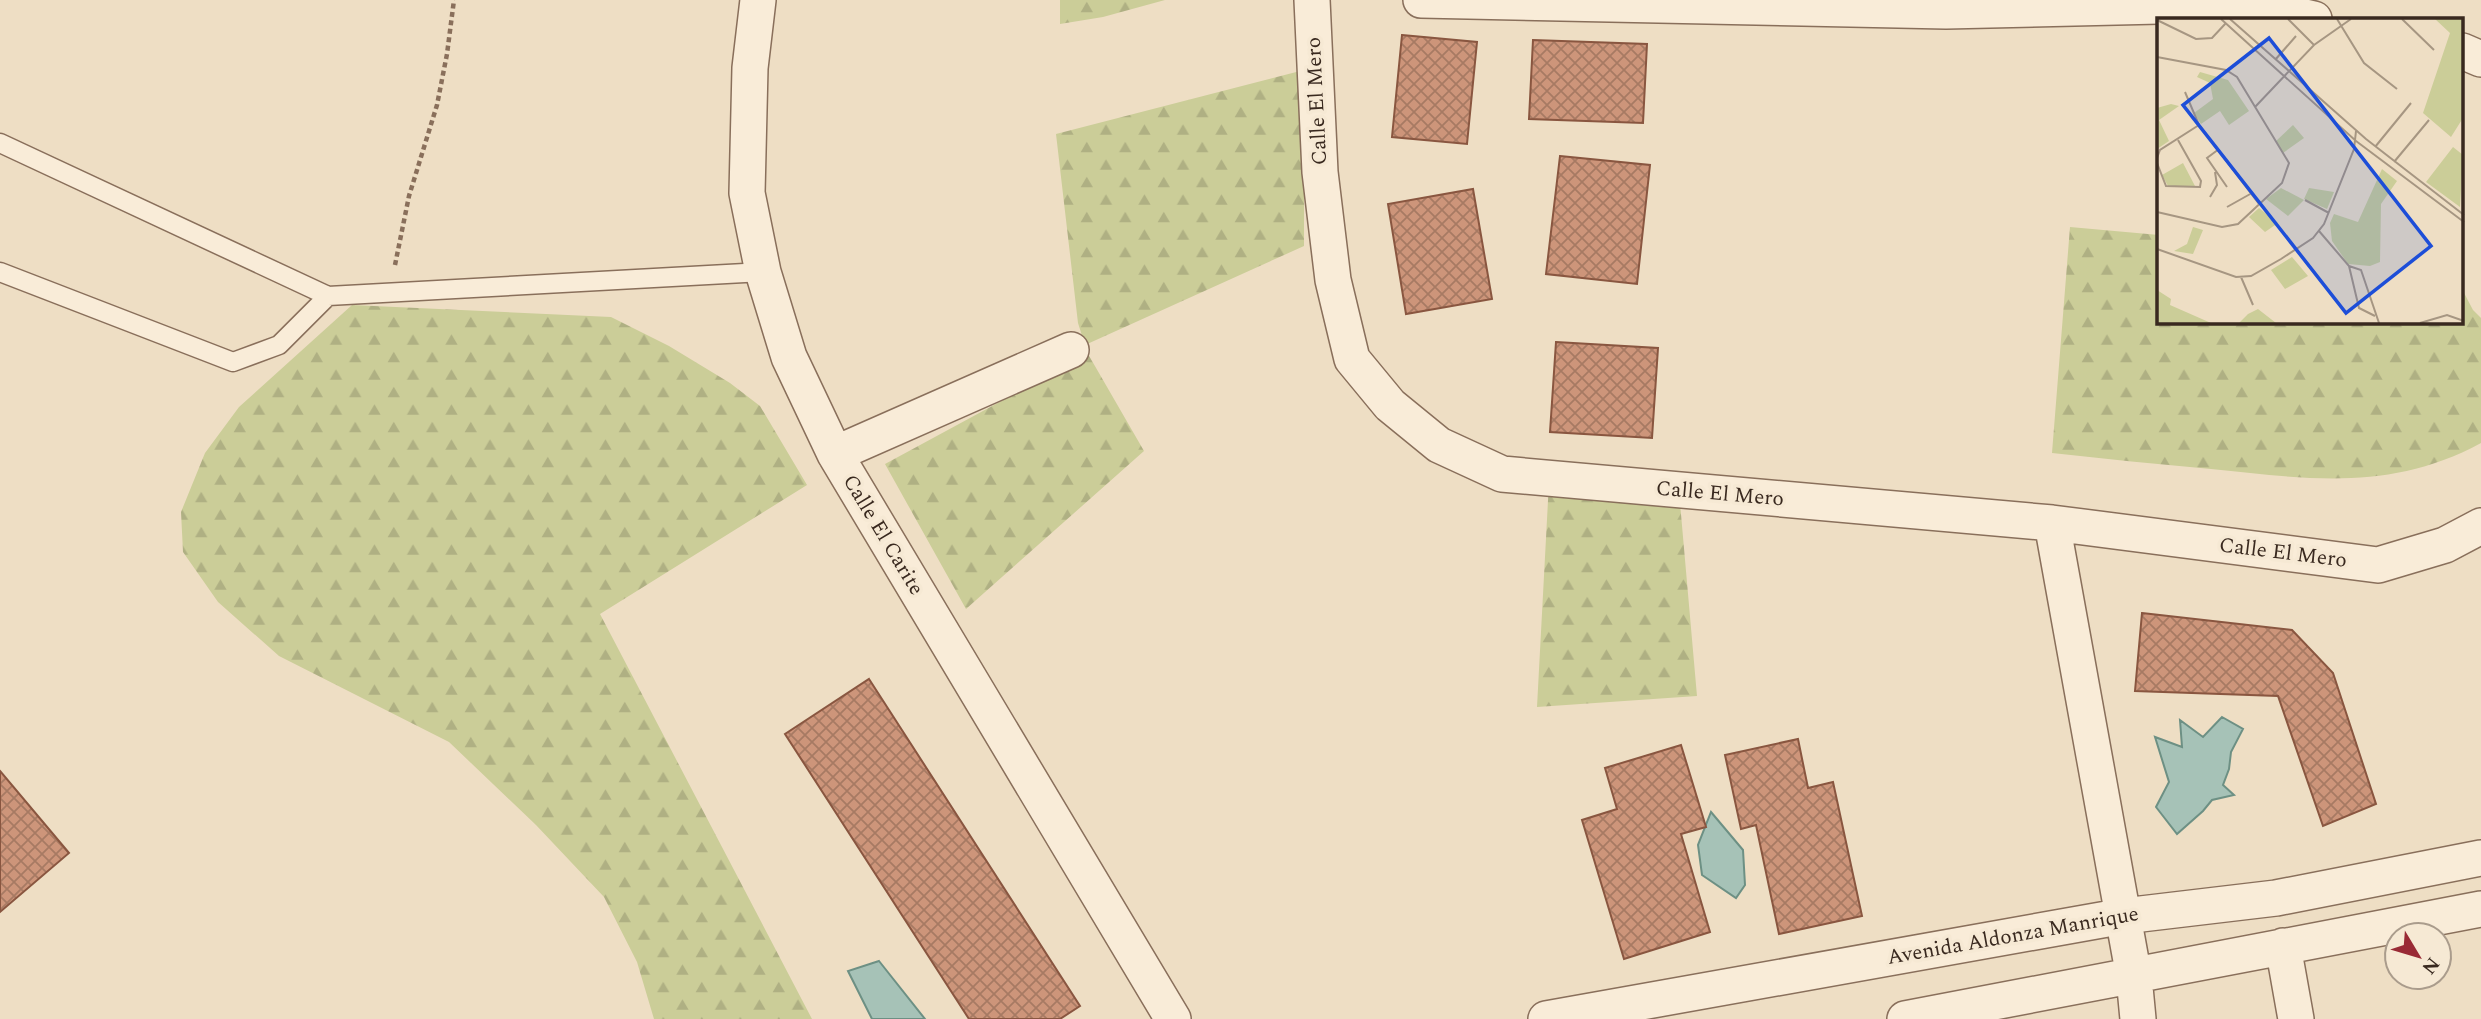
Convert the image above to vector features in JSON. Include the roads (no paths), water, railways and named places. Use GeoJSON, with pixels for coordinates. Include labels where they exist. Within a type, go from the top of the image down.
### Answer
{"type":"FeatureCollection","features":[{"type":"Feature","properties":{"kind":"street","name":"Calle El Carite"},"geometry":{"type":"LineString","coordinates":[[758,0],[750,68],[747,193],[763,272],[789,357],[835,454],[1173,1019]]}},
{"type":"Feature","properties":{"kind":"street","name":"Calle El Mero"},"geometry":{"type":"LineString","coordinates":[[1312,0],[1320,172],[1333,280],[1352,359],[1390,405],[1439,445],[1502,474],[2052,523],[2378,565],[2445,545],[2481,526]]}},
{"type":"Feature","properties":{"kind":"street"},"geometry":{"type":"LineString","coordinates":[[1420,0],[1946,5],[2245,2],[2310,18]]}},
{"type":"Feature","properties":{"kind":"street"},"geometry":{"type":"LineString","coordinates":[[2464,52],[2481,59]]}},
{"type":"Feature","properties":{"kind":"street"},"geometry":{"type":"LineString","coordinates":[[835,454],[1071,349]]}},
{"type":"Feature","properties":{"kind":"street"},"geometry":{"type":"LineString","coordinates":[[2052,523],[2124,916],[2138,1019]]}},
{"type":"Feature","properties":{"kind":"street","name":"Avenida Aldonza Manrique"},"geometry":{"type":"LineString","coordinates":[[1546,1019],[2124,916],[2276,898],[2481,858]]}},
{"type":"Feature","properties":{"kind":"street"},"geometry":{"type":"LineString","coordinates":[[1905,1019],[2481,909]]}},
{"type":"Feature","properties":{"kind":"street"},"geometry":{"type":"LineString","coordinates":[[2283,946],[2296,1019]]}},
{"type":"Feature","properties":{"kind":"lane"},"geometry":{"type":"LineString","coordinates":[[0,143],[328,296],[763,272]]}},
{"type":"Feature","properties":{"kind":"lane"},"geometry":{"type":"LineString","coordinates":[[0,272],[233,362],[279,345],[328,296]]}}]}
